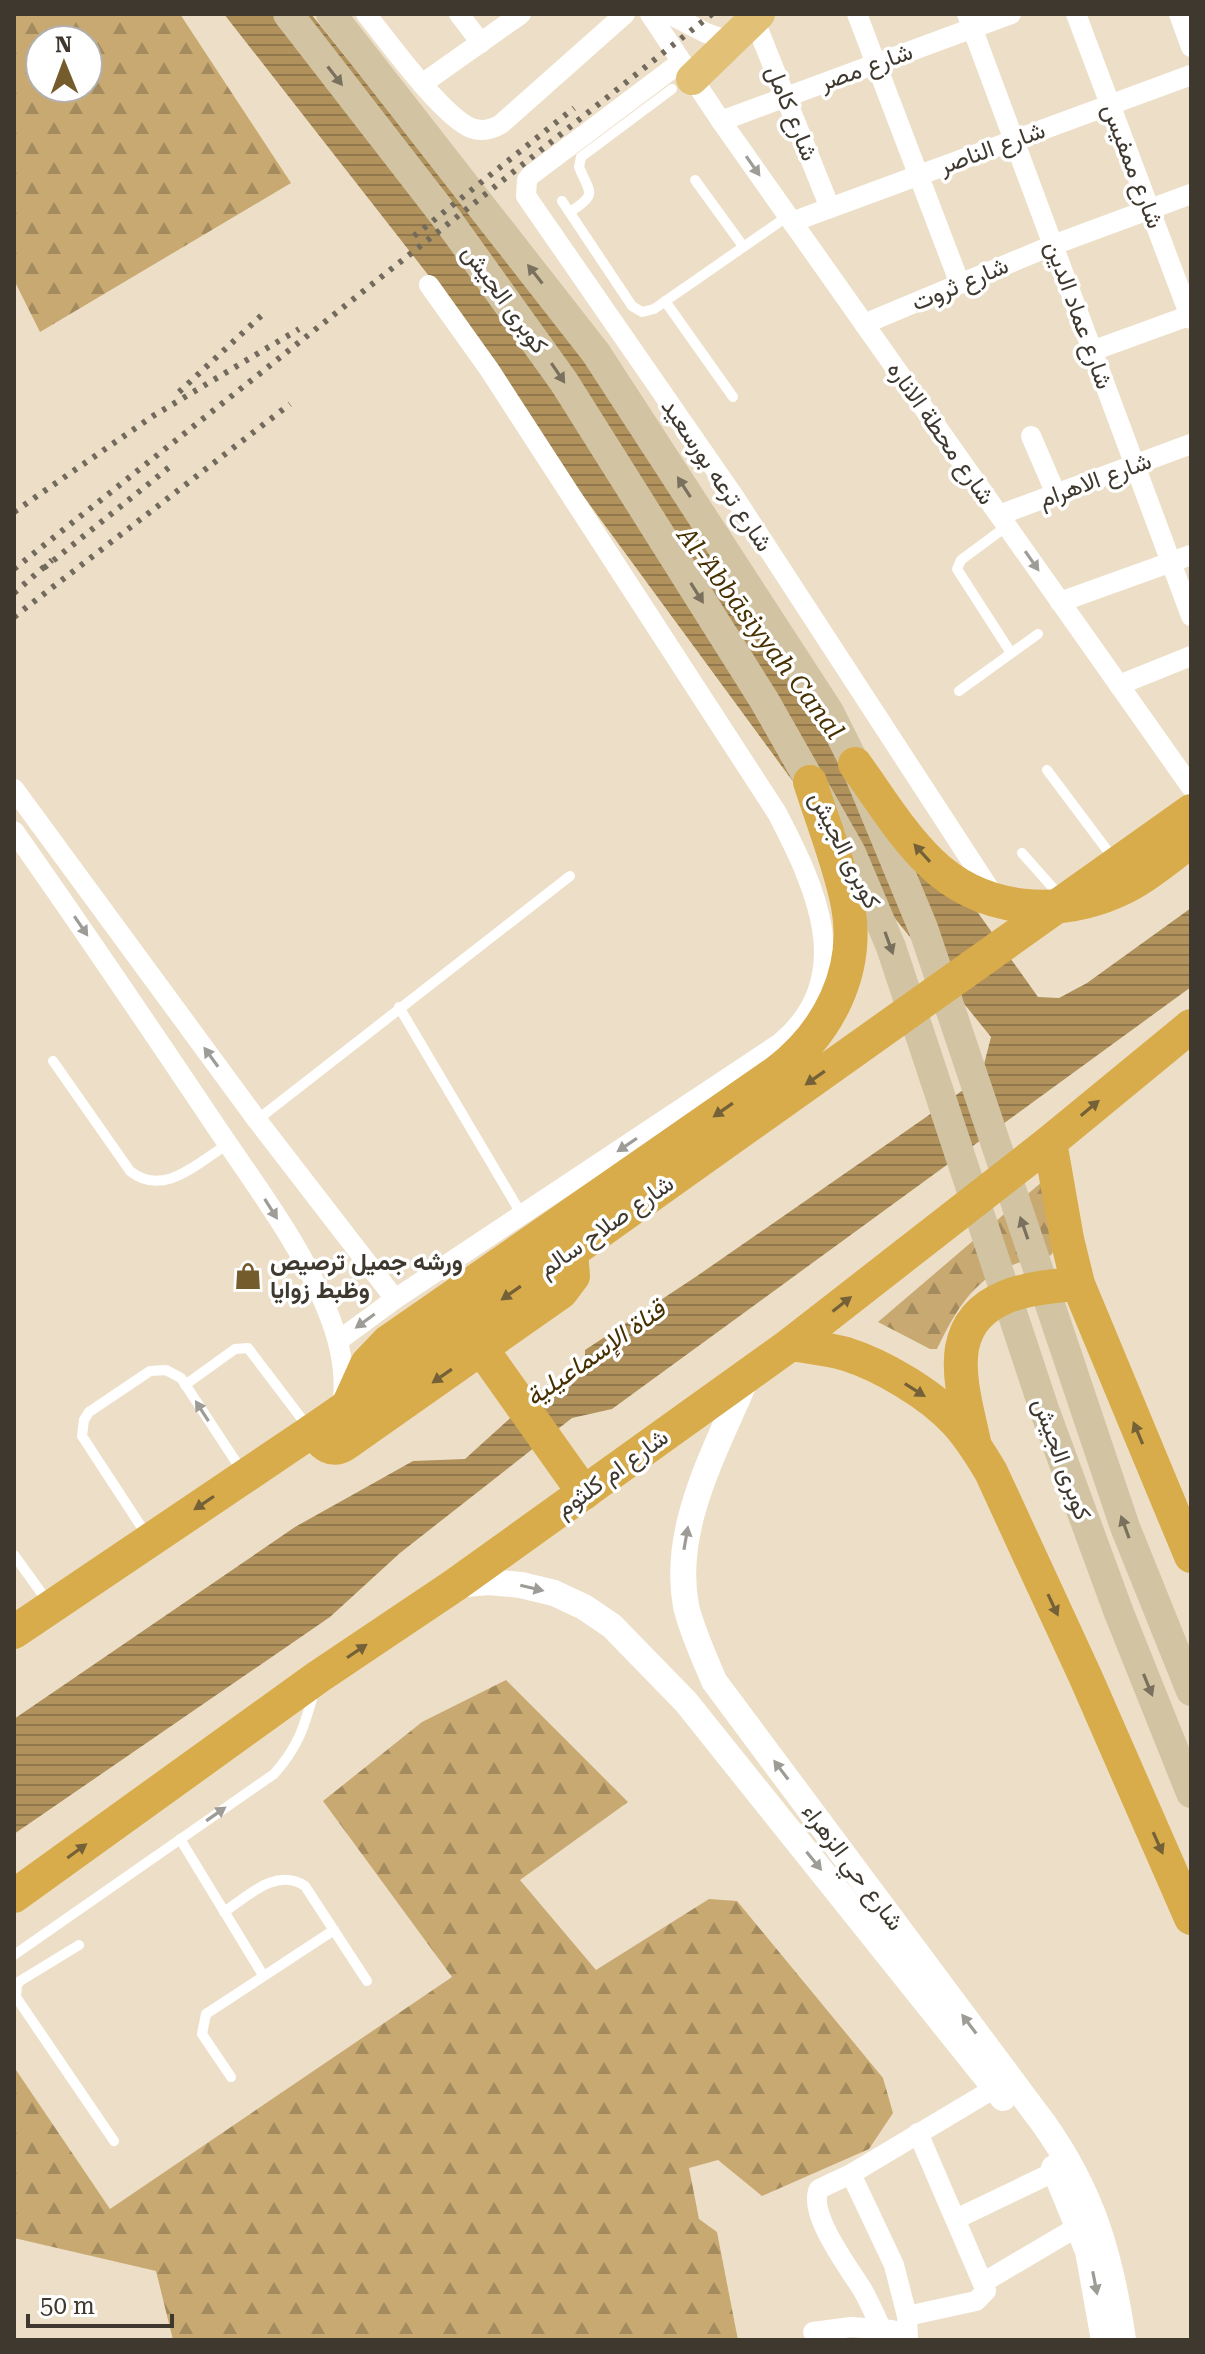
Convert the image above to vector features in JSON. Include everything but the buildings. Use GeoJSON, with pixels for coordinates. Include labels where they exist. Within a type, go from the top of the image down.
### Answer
{"type":"FeatureCollection","features":[{"type":"Feature","properties":{"kind":"highway"},"geometry":{"type":"LineString","coordinates":[[855,764],[931,863],[968,890],[1011,905],[1057,907],[1102,897],[1127,887],[1191,841]]}},
{"type":"Feature","properties":{"kind":"highway"},"geometry":{"type":"LineString","coordinates":[[345,1408],[367,1364],[388,1342],[777,1072],[824,1025],[844,976],[850,933],[848,905],[810,782]]}},
{"type":"Feature","properties":{"kind":"highway","name":"شارع صلاح سالم"},"geometry":{"type":"LineString","coordinates":[[14,1632],[571,1252],[1191,811]]}},
{"type":"Feature","properties":{"kind":"highway","name":"شارع ام كلثوم"},"geometry":{"type":"LineString","coordinates":[[14,1896],[318,1677],[455,1585],[791,1344],[1050,1142],[1191,1026]]}},
{"type":"Feature","properties":{"kind":"highway"},"geometry":{"type":"LineString","coordinates":[[1050,1142],[1078,1284],[1191,1556]]}},
{"type":"Feature","properties":{"kind":"highway"},"geometry":{"type":"LineString","coordinates":[[312,1431],[328,1447],[340,1447],[488,1359],[566,1288],[573,1276],[571,1252]]}},
{"type":"Feature","properties":{"kind":"highway"},"geometry":{"type":"LineString","coordinates":[[974,1444],[961,1362],[962,1347],[969,1329],[981,1312],[1001,1298],[1044,1287],[1078,1284]]}},
{"type":"Feature","properties":{"kind":"highway"},"geometry":{"type":"LineString","coordinates":[[791,1344],[844,1354],[890,1375],[935,1402],[974,1444],[991,1472],[1086,1678],[1191,1918]]}},
{"type":"Feature","properties":{"kind":"highway"},"geometry":{"type":"LineString","coordinates":[[488,1359],[584,1493]]}},
{"type":"Feature","properties":{"kind":"main road","name":"كوبرى الجيش"},"geometry":{"type":"LineString","coordinates":[[288,14],[447,219],[555,369],[764,700],[851,853],[891,947],[1044,1409],[1119,1613],[1191,1793]]}},
{"type":"Feature","properties":{"kind":"main road","name":"كوبرى الجيش"},"geometry":{"type":"LineString","coordinates":[[331,14],[596,353],[829,712],[855,764],[923,928],[1125,1527],[1191,1691]]}},
{"type":"Feature","properties":{"kind":"main road"},"geometry":{"type":"LineString","coordinates":[[682,77],[731,42],[757,16]]}},
{"type":"Feature","properties":{"kind":"street"},"geometry":{"type":"LineString","coordinates":[[366,14],[422,84],[467,126],[480,130],[494,128],[625,14]]}},
{"type":"Feature","properties":{"kind":"street"},"geometry":{"type":"LineString","coordinates":[[459,14],[481,43]]}},
{"type":"Feature","properties":{"kind":"street"},"geometry":{"type":"LineString","coordinates":[[422,84],[521,14]]}},
{"type":"Feature","properties":{"kind":"street","name":"شارع محطة الاناره"},"geometry":{"type":"LineString","coordinates":[[650,14],[682,77],[721,121],[1191,787]]}},
{"type":"Feature","properties":{"kind":"street"},"geometry":{"type":"LineString","coordinates":[[669,14],[731,42]]}},
{"type":"Feature","properties":{"kind":"street"},"geometry":{"type":"LineString","coordinates":[[857,14],[960,284]]}},
{"type":"Feature","properties":{"kind":"street","name":"شارع مصر"},"geometry":{"type":"LineString","coordinates":[[721,121],[877,63],[970,21],[1011,14]]}},
{"type":"Feature","properties":{"kind":"street","name":"شارع ممفيس"},"geometry":{"type":"LineString","coordinates":[[1076,14],[1191,317]]}},
{"type":"Feature","properties":{"kind":"street"},"geometry":{"type":"LineString","coordinates":[[1179,14],[1191,47]]}},
{"type":"Feature","properties":{"kind":"street","name":"شارع كامل"},"geometry":{"type":"LineString","coordinates":[[757,16],[830,208]]}},
{"type":"Feature","properties":{"kind":"street","name":"شارع عماد الدين"},"geometry":{"type":"LineString","coordinates":[[970,21],[1191,616]]}},
{"type":"Feature","properties":{"kind":"street","name":"شارع الناصر"},"geometry":{"type":"LineString","coordinates":[[790,219],[830,208],[1191,75]]}},
{"type":"Feature","properties":{"kind":"street","name":"شارع ترعه بورسعيد"},"geometry":{"type":"LineString","coordinates":[[682,77],[531,175],[527,180],[526,196],[735,498],[1019,933]]}},
{"type":"Feature","properties":{"kind":"street","name":"شارع ثروت"},"geometry":{"type":"LineString","coordinates":[[864,324],[1053,245],[1191,194]]}},
{"type":"Feature","properties":{"kind":"street"},"geometry":{"type":"LineString","coordinates":[[338,1341],[395,1299],[780,1043],[805,1019],[819,986],[824,955],[823,928],[804,866],[784,826],[489,369],[429,285]]}},
{"type":"Feature","properties":{"kind":"street"},"geometry":{"type":"LineString","coordinates":[[1092,351],[1191,317]]}},
{"type":"Feature","properties":{"kind":"street"},"geometry":{"type":"LineString","coordinates":[[1031,436],[1056,494]]}},
{"type":"Feature","properties":{"kind":"street","name":"شارع الاهرام"},"geometry":{"type":"LineString","coordinates":[[1003,521],[1056,494],[1191,444]]}},
{"type":"Feature","properties":{"kind":"street"},"geometry":{"type":"LineString","coordinates":[[1060,602],[1191,555]]}},
{"type":"Feature","properties":{"kind":"street"},"geometry":{"type":"LineString","coordinates":[[1119,685],[1191,656]]}},
{"type":"Feature","properties":{"kind":"street"},"geometry":{"type":"LineString","coordinates":[[14,789],[257,1120],[395,1299]]}},
{"type":"Feature","properties":{"kind":"street"},"geometry":{"type":"LineString","coordinates":[[14,831],[228,1144],[308,1270],[325,1303],[338,1341],[345,1381],[345,1408]]}},
{"type":"Feature","properties":{"kind":"street"},"geometry":{"type":"LineString","coordinates":[[36,862],[56,848]]}},
{"type":"Feature","properties":{"kind":"street"},"geometry":{"type":"LineString","coordinates":[[805,1019],[820,1031],[839,1038],[860,1038],[880,1031]]}},
{"type":"Feature","properties":{"kind":"street"},"geometry":{"type":"LineString","coordinates":[[228,1144],[257,1120]]}},
{"type":"Feature","properties":{"kind":"street","name":"شارع حي الزهراء"},"geometry":{"type":"LineString","coordinates":[[747,1376],[699,1494],[684,1548],[686,1604],[693,1631],[714,1681],[1059,2145],[1085,2191],[1105,2244],[1123,2340]]}},
{"type":"Feature","properties":{"kind":"street","name":"شارع حي الزهراء"},"geometry":{"type":"LineString","coordinates":[[455,1585],[488,1582],[521,1585],[554,1593],[584,1607],[612,1626],[686,1702],[1029,2130],[1056,2171],[1079,2226],[1095,2280],[1104,2340]]}},
{"type":"Feature","properties":{"kind":"street"},"geometry":{"type":"LineString","coordinates":[[686,1702],[714,1681]]}},
{"type":"Feature","properties":{"kind":"street"},"geometry":{"type":"LineString","coordinates":[[881,2328],[862,2288],[839,2257],[816,2203],[819,2189],[851,2174],[995,2088]]}},
{"type":"Feature","properties":{"kind":"street"},"geometry":{"type":"LineString","coordinates":[[813,2332],[851,2327],[907,2330],[981,2299],[986,2291],[918,2133]]}},
{"type":"Feature","properties":{"kind":"street"},"geometry":{"type":"LineString","coordinates":[[956,2219],[1056,2171]]}},
{"type":"Feature","properties":{"kind":"street"},"geometry":{"type":"LineString","coordinates":[[851,2174],[890,2252],[907,2330]]}},
{"type":"Feature","properties":{"kind":"street"},"geometry":{"type":"LineString","coordinates":[[984,2282],[1079,2226]]}},
{"type":"Feature","properties":{"kind":"lane"},"geometry":{"type":"LineString","coordinates":[[570,212],[587,202],[590,195],[579,167],[585,152],[682,77]]}},
{"type":"Feature","properties":{"kind":"lane"},"geometry":{"type":"LineString","coordinates":[[695,180],[743,246]]}},
{"type":"Feature","properties":{"kind":"lane"},"geometry":{"type":"LineString","coordinates":[[562,201],[636,310],[648,311],[743,246],[790,219]]}},
{"type":"Feature","properties":{"kind":"lane"},"geometry":{"type":"LineString","coordinates":[[665,301],[733,397]]}},
{"type":"Feature","properties":{"kind":"lane"},"geometry":{"type":"LineString","coordinates":[[1003,521],[961,560],[957,569],[1011,653]]}},
{"type":"Feature","properties":{"kind":"lane"},"geometry":{"type":"LineString","coordinates":[[959,691],[1038,634]]}},
{"type":"Feature","properties":{"kind":"lane"},"geometry":{"type":"LineString","coordinates":[[1047,770],[1117,863]]}},
{"type":"Feature","properties":{"kind":"lane"},"geometry":{"type":"LineString","coordinates":[[1022,853],[1064,901]]}},
{"type":"Feature","properties":{"kind":"lane"},"geometry":{"type":"LineString","coordinates":[[257,1120],[570,876]]}},
{"type":"Feature","properties":{"kind":"lane"},"geometry":{"type":"LineString","coordinates":[[399,1007],[522,1215]]}},
{"type":"Feature","properties":{"kind":"lane"},"geometry":{"type":"LineString","coordinates":[[53,1061],[130,1171],[141,1180],[167,1182],[228,1144]]}},
{"type":"Feature","properties":{"kind":"lane"},"geometry":{"type":"LineString","coordinates":[[185,1385],[235,1349],[248,1348],[312,1431]]}},
{"type":"Feature","properties":{"kind":"lane"},"geometry":{"type":"LineString","coordinates":[[150,1540],[86,1444],[81,1428],[89,1412],[150,1371],[166,1370],[181,1378],[245,1476]]}},
{"type":"Feature","properties":{"kind":"lane"},"geometry":{"type":"LineString","coordinates":[[14,1555],[51,1606]]}},
{"type":"Feature","properties":{"kind":"lane"},"geometry":{"type":"LineString","coordinates":[[14,1955],[274,1774],[291,1755],[302,1734],[318,1677]]}},
{"type":"Feature","properties":{"kind":"lane"},"geometry":{"type":"LineString","coordinates":[[180,1839],[263,1975]]}},
{"type":"Feature","properties":{"kind":"lane"},"geometry":{"type":"LineString","coordinates":[[224,1912],[274,1880],[290,1879],[305,1886],[367,1981]]}},
{"type":"Feature","properties":{"kind":"lane"},"geometry":{"type":"LineString","coordinates":[[231,2077],[202,2034],[201,2025],[206,2014],[334,1930]]}},
{"type":"Feature","properties":{"kind":"lane"},"geometry":{"type":"LineString","coordinates":[[79,1945],[15,1983],[16,1997],[114,2141]]}},
{"type":"Feature","properties":{"kind":"green space"},"geometry":{"type":"Polygon","coordinates":[[[14,14],[180,14],[291,183],[40,332],[14,280],[14,14]]]}},
{"type":"Feature","properties":{"kind":"green space"},"geometry":{"type":"Polygon","coordinates":[[[1043,1181],[1051,1255],[1005,1268],[979,1285],[960,1308],[937,1349],[930,1349],[878,1322],[1043,1181]]]}},
{"type":"Feature","properties":{"kind":"green space"},"geometry":{"type":"Polygon","coordinates":[[[506,1680],[628,1802],[520,1880],[596,1970],[709,1899],[737,1901],[883,2078],[893,2113],[869,2149],[762,2196],[718,2160],[689,2168],[699,2219],[717,2232],[738,2340],[173,2340],[156,2271],[14,2238],[14,2067],[110,2209],[452,1977],[323,1801],[422,1722],[506,1680]]]}},
{"type":"Feature","properties":{"kind":"water"},"geometry":{"type":"Polygon","coordinates":[[[224,14],[311,14],[541,299],[1038,997],[1059,998],[1087,983],[1191,908],[1191,987],[612,1409],[572,1418],[400,1553],[330,1617],[14,1834],[14,1719],[295,1527],[413,1461],[465,1459],[549,1383],[585,1373],[585,1350],[697,1276],[981,1076],[991,1037],[880,900],[551,452],[429,276],[224,14]]]}},
{"type":"Feature","properties":{"kind":"railway"},"geometry":{"type":"LineString","coordinates":[[14,569],[712,14]]}},
{"type":"Feature","properties":{"kind":"railway"},"geometry":{"type":"LineString","coordinates":[[414,236],[574,108]]}},
{"type":"Feature","properties":{"kind":"railway"},"geometry":{"type":"LineString","coordinates":[[179,392],[263,314]]}},
{"type":"Feature","properties":{"kind":"railway"},"geometry":{"type":"LineString","coordinates":[[14,512],[153,416],[299,329]]}},
{"type":"Feature","properties":{"kind":"railway"},"geometry":{"type":"LineString","coordinates":[[14,617],[290,404]]}},
{"type":"Feature","properties":{"kind":"railway"},"geometry":{"type":"LineString","coordinates":[[44,568],[172,465]]}},
{"type":"Feature","properties":{"kind":"railway"},"geometry":{"type":"LineString","coordinates":[[14,593],[52,560]]}},
{"type":"Feature","properties":{"kind":"place","name":"ورشه جميل ترصيص وظبط زوايا"},"geometry":{"type":"Point","coordinates":[248,1276]}},
{"type":"Feature","properties":{"kind":"water label","name":"Al-ʿAbbāsiyyah Canal"},"geometry":{"type":"Point","coordinates":[761,633]}},
{"type":"Feature","properties":{"kind":"water label","name":"قناة الإسماعيلية"},"geometry":{"type":"Point","coordinates":[595,1353]}}]}
